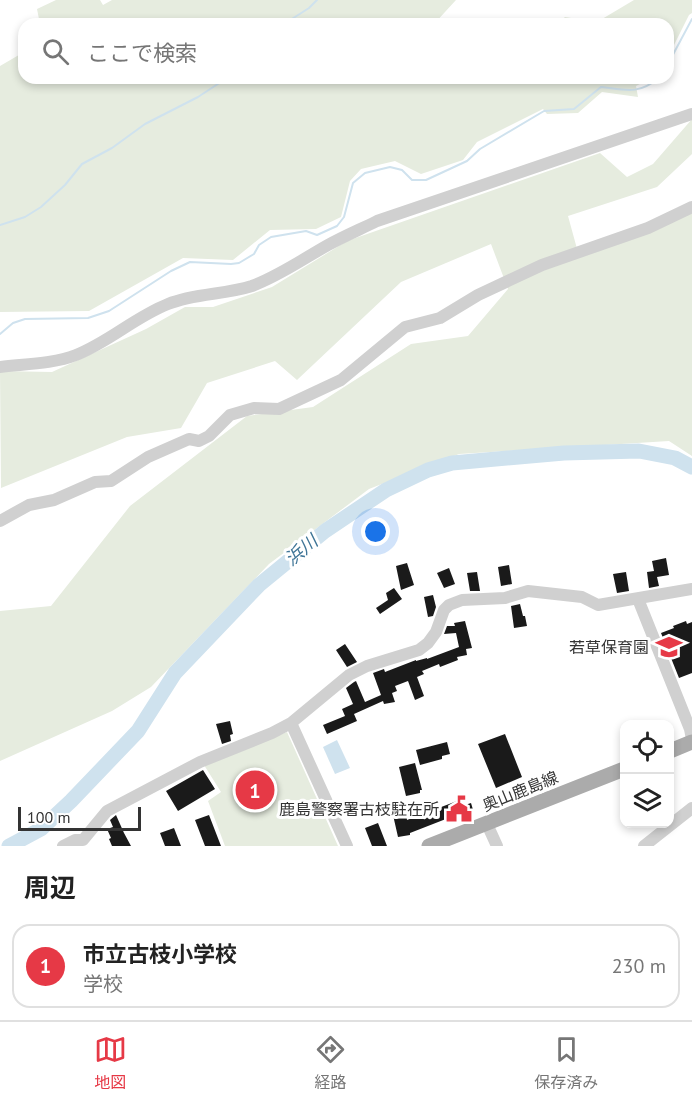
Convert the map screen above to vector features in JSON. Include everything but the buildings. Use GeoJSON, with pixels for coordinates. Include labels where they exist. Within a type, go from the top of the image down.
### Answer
{"type":"FeatureCollection","features":[{"type":"Feature","properties":{"kind":"main road"},"geometry":{"type":"LineString","coordinates":[[674,749],[692,742]]}},
{"type":"Feature","properties":{"kind":"main road","name":"奥山鹿島線"},"geometry":{"type":"LineString","coordinates":[[429,846],[620,771]]}},
{"type":"Feature","properties":{"kind":"street"},"geometry":{"type":"LineString","coordinates":[[0,367],[74,356],[168,304],[196,295],[225,293],[253,285],[377,221],[692,114]]}},
{"type":"Feature","properties":{"kind":"street"},"geometry":{"type":"LineString","coordinates":[[0,521],[29,505],[54,500],[95,483],[111,481],[148,458],[189,439],[199,441],[209,436],[230,415],[254,408],[279,409],[341,380],[405,327],[440,318],[478,295],[542,265],[648,228],[692,207]]}},
{"type":"Feature","properties":{"kind":"street"},"geometry":{"type":"LineString","coordinates":[[63,846],[79,843],[106,811],[200,762],[291,723],[349,675],[367,666],[419,650],[436,632],[448,605],[462,600],[505,598],[528,591],[582,597],[598,605],[692,589]]}},
{"type":"Feature","properties":{"kind":"street"},"geometry":{"type":"LineString","coordinates":[[638,599],[690,729],[692,753]]}},
{"type":"Feature","properties":{"kind":"street"},"geometry":{"type":"LineString","coordinates":[[291,723],[347,846]]}},
{"type":"Feature","properties":{"kind":"street"},"geometry":{"type":"LineString","coordinates":[[644,846],[692,808]]}},
{"type":"Feature","properties":{"kind":"street"},"geometry":{"type":"LineString","coordinates":[[487,824],[496,846]]}},
{"type":"Feature","properties":{"kind":"shaded area"},"geometry":{"type":"Polygon","coordinates":[[[56,0],[100,0],[103,5],[112,0],[456,0],[440,18],[39,18],[37,9],[56,0]]]}},
{"type":"Feature","properties":{"kind":"shaded area"},"geometry":{"type":"Polygon","coordinates":[[[634,0],[692,0],[692,13],[674,45],[674,18],[604,18],[634,0]]]}},
{"type":"Feature","properties":{"kind":"shaded area"},"geometry":{"type":"Polygon","coordinates":[[[18,56],[18,84],[640,84],[636,86],[638,97],[602,92],[578,113],[547,114],[543,109],[477,142],[463,160],[421,174],[395,161],[361,169],[350,181],[341,217],[316,229],[270,230],[233,260],[183,258],[89,311],[0,312],[0,66],[18,56]]]}},
{"type":"Feature","properties":{"kind":"shaded area"},"geometry":{"type":"Polygon","coordinates":[[[692,119],[692,154],[657,187],[568,216],[579,256],[692,203],[692,456],[669,441],[459,454],[369,489],[269,564],[151,687],[112,711],[0,761],[0,611],[51,606],[130,506],[247,416],[313,407],[411,344],[468,336],[508,289],[491,244],[401,282],[297,380],[275,361],[207,383],[181,428],[127,437],[1,488],[0,371],[52,372],[146,329],[185,307],[213,307],[272,287],[347,241],[600,153],[627,177],[653,164],[692,119]]]}},
{"type":"Feature","properties":{"kind":"shaded area"},"geometry":{"type":"Polygon","coordinates":[[[287,732],[338,846],[225,846],[208,801],[221,792],[204,765],[287,732]]]}},
{"type":"Feature","properties":{"kind":"water"},"geometry":{"type":"Polygon","coordinates":[[[337,740],[350,768],[335,774],[323,747],[337,740]]]}},
{"type":"Feature","properties":{"kind":"waterway"},"geometry":{"type":"LineString","coordinates":[[293,18],[317,0]]}},
{"type":"Feature","properties":{"kind":"waterway"},"geometry":{"type":"LineString","coordinates":[[674,53],[692,19]]}},
{"type":"Feature","properties":{"kind":"waterway"},"geometry":{"type":"LineString","coordinates":[[0,225],[25,217],[41,207],[65,185],[82,164],[112,148],[145,124],[198,97],[218,84]]}},
{"type":"Feature","properties":{"kind":"waterway"},"geometry":{"type":"LineString","coordinates":[[0,334],[13,323],[25,319],[88,318],[109,311],[171,271],[190,262],[239,263],[254,254],[259,245],[271,237],[306,231],[317,235],[337,226],[344,217],[353,183],[365,173],[390,167],[402,170],[412,180],[426,180],[467,161],[480,149],[544,111],[574,109],[601,87],[632,90],[650,84]]}},
{"type":"Feature","properties":{"kind":"waterway","name":"浜川"},"geometry":{"type":"LineString","coordinates":[[9,846],[41,829],[71,801],[138,731],[175,673],[259,585],[325,531],[386,490],[428,470],[452,463],[564,453],[639,451],[675,458],[692,467]]}},
{"type":"Feature","properties":{"kind":"place","name":"若草保育園"},"geometry":{"type":"Point","coordinates":[669,647]}},
{"type":"Feature","properties":{"kind":"place","name":"市立古枝小学校"},"geometry":{"type":"Point","coordinates":[255,790]}},
{"type":"Feature","properties":{"kind":"place","name":"鹿島警察署古枝駐在所"},"geometry":{"type":"Point","coordinates":[459,809]}}]}
